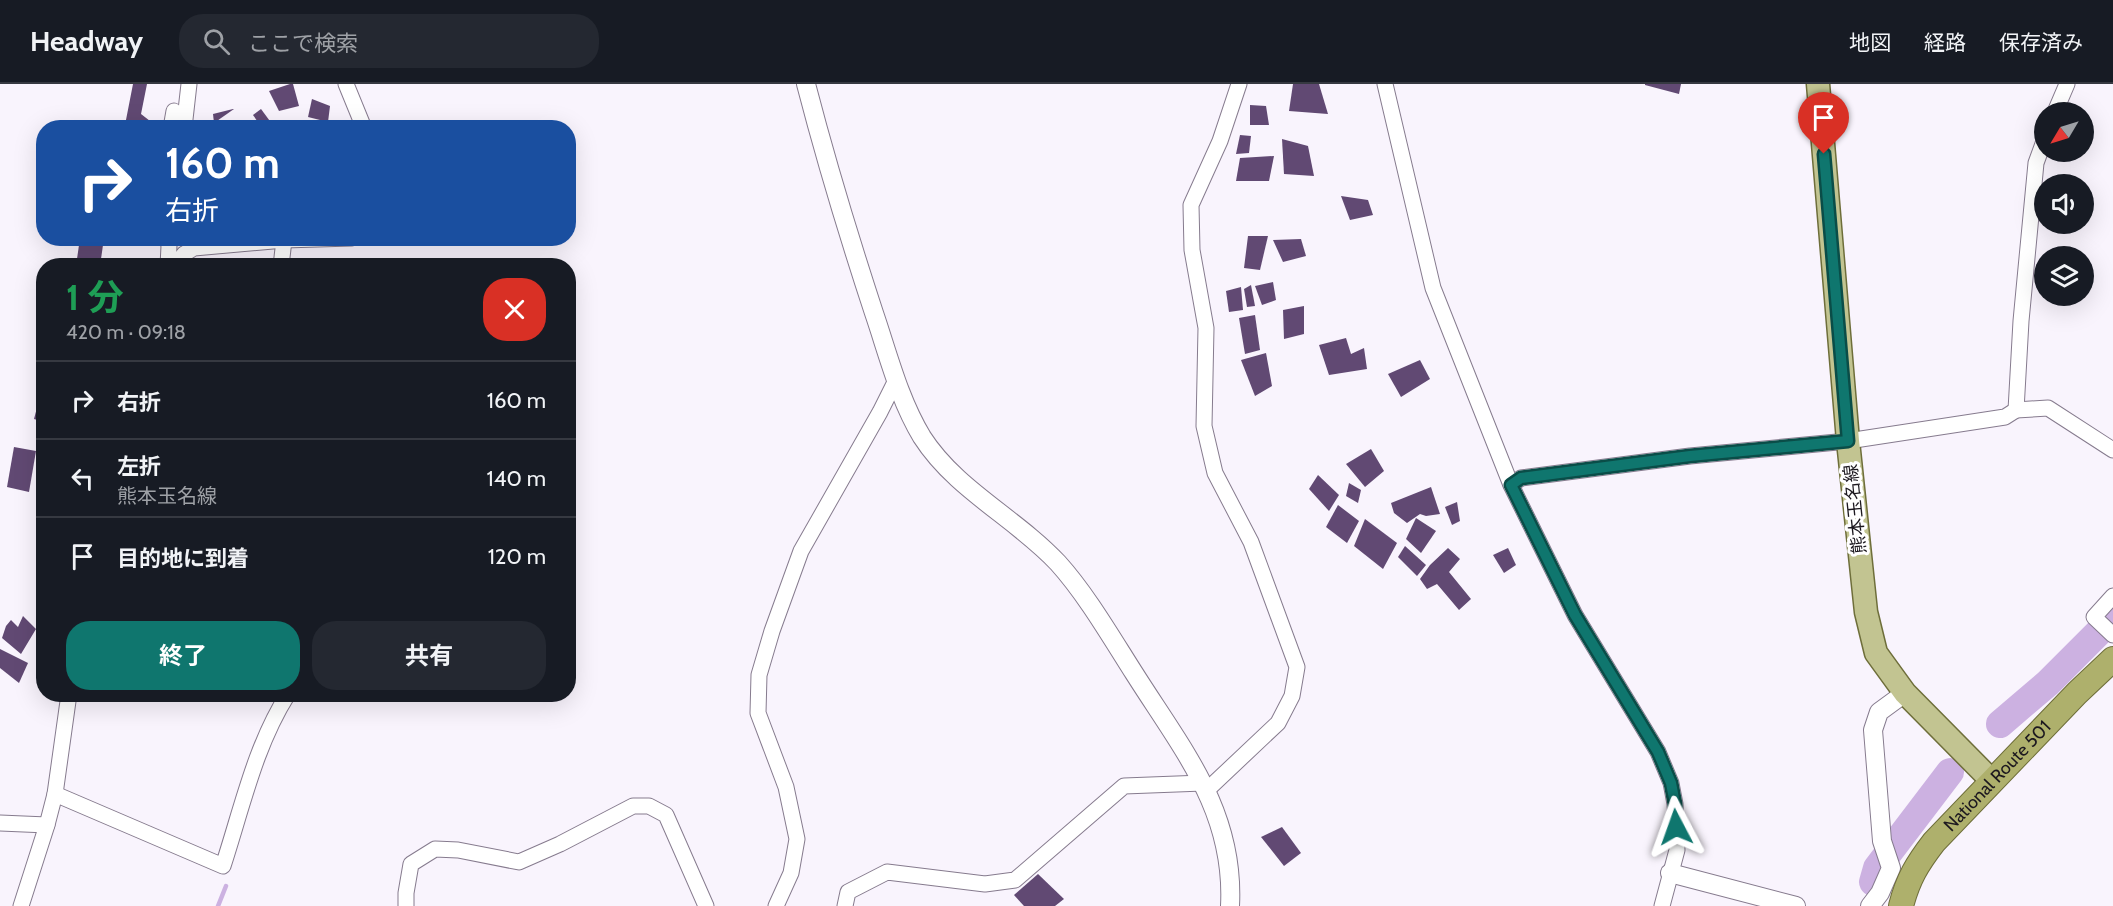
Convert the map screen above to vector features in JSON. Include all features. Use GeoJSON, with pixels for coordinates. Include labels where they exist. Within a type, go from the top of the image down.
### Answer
{"type":"FeatureCollection","features":[{"type":"Feature","properties":{"kind":"highway","name":"National Route 501"},"geometry":{"type":"LineString","coordinates":[[1901,906],[1916,864],[1934,842],[2077,693],[2113,659]]}},
{"type":"Feature","properties":{"kind":"main road","name":"熊本玉名線"},"geometry":{"type":"LineString","coordinates":[[1818,84],[1848,441],[1866,612],[1876,653],[1905,693],[1992,781]]}},
{"type":"Feature","properties":{"kind":"street"},"geometry":{"type":"LineString","coordinates":[[185,120],[189,84]]}},
{"type":"Feature","properties":{"kind":"street"},"geometry":{"type":"LineString","coordinates":[[346,84],[361,120]]}},
{"type":"Feature","properties":{"kind":"street"},"geometry":{"type":"LineString","coordinates":[[806,84],[831,177],[906,408],[923,438],[947,468],[980,499],[1029,536],[1059,565],[1100,619],[1205,787],[1225,841],[1232,879],[1230,906]]}},
{"type":"Feature","properties":{"kind":"street"},"geometry":{"type":"LineString","coordinates":[[845,906],[848,892],[887,872],[985,884],[1016,880],[1124,786],[1205,787],[1278,723],[1292,696],[1297,667],[1251,542],[1215,472],[1204,426],[1206,328],[1192,250],[1191,206],[1221,141],[1239,84]]}},
{"type":"Feature","properties":{"kind":"street"},"geometry":{"type":"LineString","coordinates":[[1385,84],[1433,288],[1511,485],[1575,615],[1658,752],[1671,783],[1675,804],[1677,850],[1662,906]]}},
{"type":"Feature","properties":{"kind":"street"},"geometry":{"type":"LineString","coordinates":[[2059,102],[2067,84]]}},
{"type":"Feature","properties":{"kind":"street"},"geometry":{"type":"LineString","coordinates":[[172,120],[174,111]]}},
{"type":"Feature","properties":{"kind":"street"},"geometry":{"type":"LineString","coordinates":[[2016,410],[2021,321],[2036,162]]}},
{"type":"Feature","properties":{"kind":"street"},"geometry":{"type":"LineString","coordinates":[[181,258],[194,248],[216,246]]}},
{"type":"Feature","properties":{"kind":"street"},"geometry":{"type":"LineString","coordinates":[[776,906],[791,873],[797,840],[786,787],[758,713],[759,675],[772,631],[801,551],[896,380]]}},
{"type":"Feature","properties":{"kind":"street"},"geometry":{"type":"LineString","coordinates":[[1511,485],[1521,478],[1690,456],[1848,441],[2005,417],[2016,410],[2048,408],[2113,450]]}},
{"type":"Feature","properties":{"kind":"street"},"geometry":{"type":"LineString","coordinates":[[2113,596],[2094,617],[2113,635]]}},
{"type":"Feature","properties":{"kind":"street"},"geometry":{"type":"LineString","coordinates":[[1875,899],[1891,868],[1882,841],[1873,730],[1879,712],[1905,693]]}},
{"type":"Feature","properties":{"kind":"street"},"geometry":{"type":"LineString","coordinates":[[21,906],[55,794],[68,702]]}},
{"type":"Feature","properties":{"kind":"street"},"geometry":{"type":"LineString","coordinates":[[55,794],[223,866],[264,740],[283,702]]}},
{"type":"Feature","properties":{"kind":"street"},"geometry":{"type":"LineString","coordinates":[[406,906],[411,864],[435,849],[458,850],[519,862],[560,844],[633,806],[649,806],[666,815],[706,906]]}},
{"type":"Feature","properties":{"kind":"street"},"geometry":{"type":"LineString","coordinates":[[0,823],[47,825]]}},
{"type":"Feature","properties":{"kind":"street"},"geometry":{"type":"LineString","coordinates":[[1670,873],[1796,906]]}},
{"type":"Feature","properties":{"kind":"building"},"geometry":{"type":"Polygon","coordinates":[[[133,84],[147,84],[141,114],[149,120],[126,120],[133,84]]]}},
{"type":"Feature","properties":{"kind":"building"},"geometry":{"type":"Polygon","coordinates":[[[293,84],[299,106],[279,111],[269,91],[293,84]]]}},
{"type":"Feature","properties":{"kind":"building"},"geometry":{"type":"Polygon","coordinates":[[[1293,84],[1319,84],[1328,114],[1289,111],[1293,84]]]}},
{"type":"Feature","properties":{"kind":"building"},"geometry":{"type":"Polygon","coordinates":[[[1645,84],[1681,84],[1679,94],[1645,84]]]}},
{"type":"Feature","properties":{"kind":"building"},"geometry":{"type":"Polygon","coordinates":[[[312,99],[330,106],[328,120],[308,117],[312,99]]]}},
{"type":"Feature","properties":{"kind":"building"},"geometry":{"type":"Polygon","coordinates":[[[1250,105],[1266,106],[1269,125],[1250,125],[1250,105]]]}},
{"type":"Feature","properties":{"kind":"building"},"geometry":{"type":"Polygon","coordinates":[[[234,109],[218,120],[214,120],[213,114],[234,109]]]}},
{"type":"Feature","properties":{"kind":"building"},"geometry":{"type":"Polygon","coordinates":[[[261,109],[269,120],[256,120],[253,115],[261,109]]]}},
{"type":"Feature","properties":{"kind":"building"},"geometry":{"type":"Polygon","coordinates":[[[1240,135],[1251,136],[1249,153],[1236,154],[1240,135]]]}},
{"type":"Feature","properties":{"kind":"building"},"geometry":{"type":"Polygon","coordinates":[[[1282,139],[1308,146],[1314,176],[1284,174],[1282,139]]]}},
{"type":"Feature","properties":{"kind":"building"},"geometry":{"type":"Polygon","coordinates":[[[1274,156],[1269,181],[1236,181],[1240,158],[1274,156]]]}},
{"type":"Feature","properties":{"kind":"building"},"geometry":{"type":"Polygon","coordinates":[[[1341,196],[1368,200],[1373,215],[1350,220],[1341,196]]]}},
{"type":"Feature","properties":{"kind":"building"},"geometry":{"type":"Polygon","coordinates":[[[1248,236],[1268,236],[1260,270],[1244,268],[1248,236]]]}},
{"type":"Feature","properties":{"kind":"building"},"geometry":{"type":"Polygon","coordinates":[[[1301,239],[1306,256],[1283,262],[1273,240],[1301,239]]]}},
{"type":"Feature","properties":{"kind":"building"},"geometry":{"type":"Polygon","coordinates":[[[79,246],[103,246],[101,258],[77,258],[79,246]]]}},
{"type":"Feature","properties":{"kind":"building"},"geometry":{"type":"Polygon","coordinates":[[[1273,282],[1276,300],[1262,305],[1255,286],[1273,282]]]}},
{"type":"Feature","properties":{"kind":"building"},"geometry":{"type":"Polygon","coordinates":[[[1251,285],[1255,306],[1247,307],[1244,289],[1251,285]]]}},
{"type":"Feature","properties":{"kind":"building"},"geometry":{"type":"Polygon","coordinates":[[[1241,287],[1243,310],[1229,312],[1226,291],[1241,287]]]}},
{"type":"Feature","properties":{"kind":"building"},"geometry":{"type":"Polygon","coordinates":[[[1304,306],[1304,334],[1284,339],[1283,310],[1304,306]]]}},
{"type":"Feature","properties":{"kind":"building"},"geometry":{"type":"Polygon","coordinates":[[[1255,315],[1260,350],[1245,354],[1239,318],[1255,315]]]}},
{"type":"Feature","properties":{"kind":"building"},"geometry":{"type":"Polygon","coordinates":[[[1346,338],[1351,354],[1364,348],[1367,369],[1329,375],[1319,345],[1346,338]]]}},
{"type":"Feature","properties":{"kind":"building"},"geometry":{"type":"Polygon","coordinates":[[[1266,353],[1272,386],[1255,396],[1241,360],[1266,353]]]}},
{"type":"Feature","properties":{"kind":"building"},"geometry":{"type":"Polygon","coordinates":[[[1420,360],[1430,379],[1401,397],[1388,374],[1420,360]]]}},
{"type":"Feature","properties":{"kind":"building"},"geometry":{"type":"Polygon","coordinates":[[[14,447],[36,451],[29,492],[7,487],[14,447]]]}},
{"type":"Feature","properties":{"kind":"building"},"geometry":{"type":"Polygon","coordinates":[[[1371,449],[1384,471],[1365,487],[1346,464],[1371,449]]]}},
{"type":"Feature","properties":{"kind":"building"},"geometry":{"type":"Polygon","coordinates":[[[1318,475],[1339,495],[1329,511],[1309,489],[1318,475]]]}},
{"type":"Feature","properties":{"kind":"building"},"geometry":{"type":"Polygon","coordinates":[[[1349,483],[1361,490],[1358,503],[1346,496],[1349,483]]]}},
{"type":"Feature","properties":{"kind":"building"},"geometry":{"type":"Polygon","coordinates":[[[1431,487],[1440,514],[1426,516],[1420,514],[1407,523],[1394,513],[1391,503],[1431,487]]]}},
{"type":"Feature","properties":{"kind":"building"},"geometry":{"type":"Polygon","coordinates":[[[1457,502],[1460,521],[1452,525],[1445,507],[1457,502]]]}},
{"type":"Feature","properties":{"kind":"building"},"geometry":{"type":"Polygon","coordinates":[[[1338,505],[1359,521],[1347,543],[1326,527],[1338,505]]]}},
{"type":"Feature","properties":{"kind":"building"},"geometry":{"type":"Polygon","coordinates":[[[1416,518],[1436,531],[1421,553],[1406,539],[1416,518]]]}},
{"type":"Feature","properties":{"kind":"building"},"geometry":{"type":"Polygon","coordinates":[[[1365,519],[1397,543],[1383,569],[1354,546],[1365,519]]]}},
{"type":"Feature","properties":{"kind":"building"},"geometry":{"type":"Polygon","coordinates":[[[1405,546],[1426,565],[1417,576],[1398,557],[1405,546]]]}},
{"type":"Feature","properties":{"kind":"building"},"geometry":{"type":"Polygon","coordinates":[[[1448,548],[1460,559],[1449,572],[1471,599],[1459,610],[1437,584],[1427,589],[1420,579],[1430,565],[1448,548]]]}},
{"type":"Feature","properties":{"kind":"building"},"geometry":{"type":"Polygon","coordinates":[[[1508,548],[1516,565],[1504,573],[1493,555],[1508,548]]]}},
{"type":"Feature","properties":{"kind":"building"},"geometry":{"type":"Polygon","coordinates":[[[23,616],[36,629],[21,654],[2,638],[11,620],[18,627],[23,616]]]}},
{"type":"Feature","properties":{"kind":"building"},"geometry":{"type":"Polygon","coordinates":[[[0,649],[28,663],[19,683],[0,668],[0,649]]]}},
{"type":"Feature","properties":{"kind":"building"},"geometry":{"type":"Polygon","coordinates":[[[1282,827],[1301,853],[1284,866],[1261,837],[1282,827]]]}},
{"type":"Feature","properties":{"kind":"building"},"geometry":{"type":"Polygon","coordinates":[[[1038,874],[1064,899],[1055,906],[1024,906],[1014,895],[1038,874]]]}},
{"type":"Feature","properties":{"kind":"waterway"},"geometry":{"type":"LineString","coordinates":[[2000,724],[2048,683],[2113,618]]}},
{"type":"Feature","properties":{"kind":"waterway"},"geometry":{"type":"LineString","coordinates":[[1873,882],[1877,868],[1950,772]]}},
{"type":"Feature","properties":{"kind":"waterway"},"geometry":{"type":"LineString","coordinates":[[1873,882],[1874,891]]}},
{"type":"Feature","properties":{"kind":"waterway"},"geometry":{"type":"LineString","coordinates":[[218,906],[226,886]]}},
{"type":"Feature","properties":{"kind":"route"},"geometry":{"type":"LineString","coordinates":[[1676,827],[1671,783],[1658,752],[1575,615],[1511,485],[1521,478],[1690,456],[1848,441],[1824,154]]}}]}
